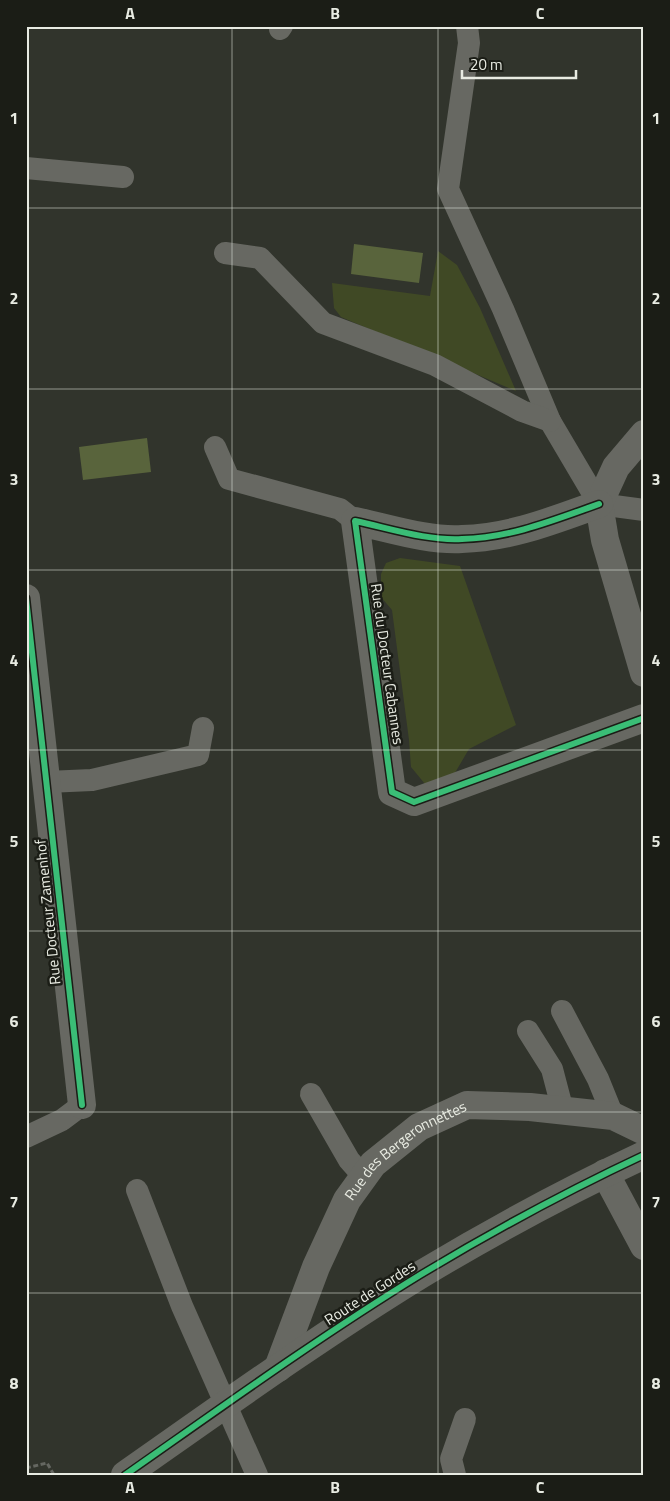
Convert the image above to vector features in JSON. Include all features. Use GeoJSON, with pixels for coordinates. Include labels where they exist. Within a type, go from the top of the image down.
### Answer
{"type":"FeatureCollection","features":[{"type":"Feature","properties":{"kind":"street"},"geometry":{"type":"LineString","coordinates":[[644,434],[616,467],[599,504],[605,540],[644,673]]}},
{"type":"Feature","properties":{"kind":"street"},"geometry":{"type":"LineString","coordinates":[[355,521],[424,536],[461,540],[522,531],[599,504]]}},
{"type":"Feature","properties":{"kind":"street","name":"Rue du Docteur Cabannes"},"geometry":{"type":"LineString","coordinates":[[355,521],[392,792],[414,802],[644,718]]}},
{"type":"Feature","properties":{"kind":"street","name":"Rue Docteur Zamenhof"},"geometry":{"type":"LineString","coordinates":[[26,598],[82,1105]]}},
{"type":"Feature","properties":{"kind":"street","name":"Rue des Bergeronnettes"},"geometry":{"type":"LineString","coordinates":[[278,1368],[316,1267],[346,1200],[373,1164],[419,1127],[467,1105],[613,1116],[644,1131]]}},
{"type":"Feature","properties":{"kind":"street","name":"Route de Gordes"},"geometry":{"type":"LineString","coordinates":[[124,1475],[278,1368],[418,1276],[494,1232],[605,1173],[644,1155]]}},
{"type":"Feature","properties":{"kind":"street"},"geometry":{"type":"LineString","coordinates":[[605,1173],[644,1246]]}},
{"type":"Feature","properties":{"kind":"lane"},"geometry":{"type":"LineString","coordinates":[[467,26],[469,43],[448,188],[503,309],[550,421],[599,504],[644,510]]}},
{"type":"Feature","properties":{"kind":"lane"},"geometry":{"type":"LineString","coordinates":[[26,168],[123,177]]}},
{"type":"Feature","properties":{"kind":"lane"},"geometry":{"type":"LineString","coordinates":[[226,253],[260,258],[323,323],[435,365],[522,411],[550,421]]}},
{"type":"Feature","properties":{"kind":"lane"},"geometry":{"type":"LineString","coordinates":[[215,447],[229,479],[340,509],[355,521]]}},
{"type":"Feature","properties":{"kind":"lane"},"geometry":{"type":"LineString","coordinates":[[47,782],[92,780],[198,755],[203,728]]}},
{"type":"Feature","properties":{"kind":"lane"},"geometry":{"type":"LineString","coordinates":[[562,1011],[598,1079],[613,1116]]}},
{"type":"Feature","properties":{"kind":"lane"},"geometry":{"type":"LineString","coordinates":[[528,1031],[552,1068],[563,1111]]}},
{"type":"Feature","properties":{"kind":"lane"},"geometry":{"type":"LineString","coordinates":[[311,1094],[349,1160],[364,1177]]}},
{"type":"Feature","properties":{"kind":"lane"},"geometry":{"type":"LineString","coordinates":[[26,1137],[62,1120],[82,1105]]}},
{"type":"Feature","properties":{"kind":"lane"},"geometry":{"type":"LineString","coordinates":[[137,1190],[182,1306],[257,1475]]}},
{"type":"Feature","properties":{"kind":"lane"},"geometry":{"type":"LineString","coordinates":[[455,1475],[451,1459],[465,1419]]}},
{"type":"Feature","properties":{"kind":"path"},"geometry":{"type":"LineString","coordinates":[[26,1468],[47,1463],[54,1475]]}},
{"type":"Feature","properties":{"kind":"shaded area"},"geometry":{"type":"Polygon","coordinates":[[[354,244],[423,253],[419,283],[351,274],[354,244]]]}},
{"type":"Feature","properties":{"kind":"shaded area"},"geometry":{"type":"Polygon","coordinates":[[[438,251],[457,265],[480,308],[516,391],[341,317],[334,308],[332,283],[430,296],[438,251]]]}},
{"type":"Feature","properties":{"kind":"shaded area"},"geometry":{"type":"Polygon","coordinates":[[[147,438],[151,472],[83,480],[79,447],[147,438]]]}},
{"type":"Feature","properties":{"kind":"shaded area"},"geometry":{"type":"Polygon","coordinates":[[[400,558],[460,566],[516,725],[469,749],[449,783],[425,784],[411,767],[392,610],[381,597],[381,574],[386,563],[400,558]]]}},
{"type":"Feature","properties":{"kind":"cycle path"},"geometry":{"type":"LineString","coordinates":[[599,504],[515,532],[480,538],[435,538],[355,521],[392,792],[414,802],[644,718]]}},
{"type":"Feature","properties":{"kind":"cycle path"},"geometry":{"type":"LineString","coordinates":[[26,598],[82,1105]]}},
{"type":"Feature","properties":{"kind":"cycle path"},"geometry":{"type":"LineString","coordinates":[[125,1475],[234,1398],[420,1275],[530,1212],[644,1155]]}}]}
